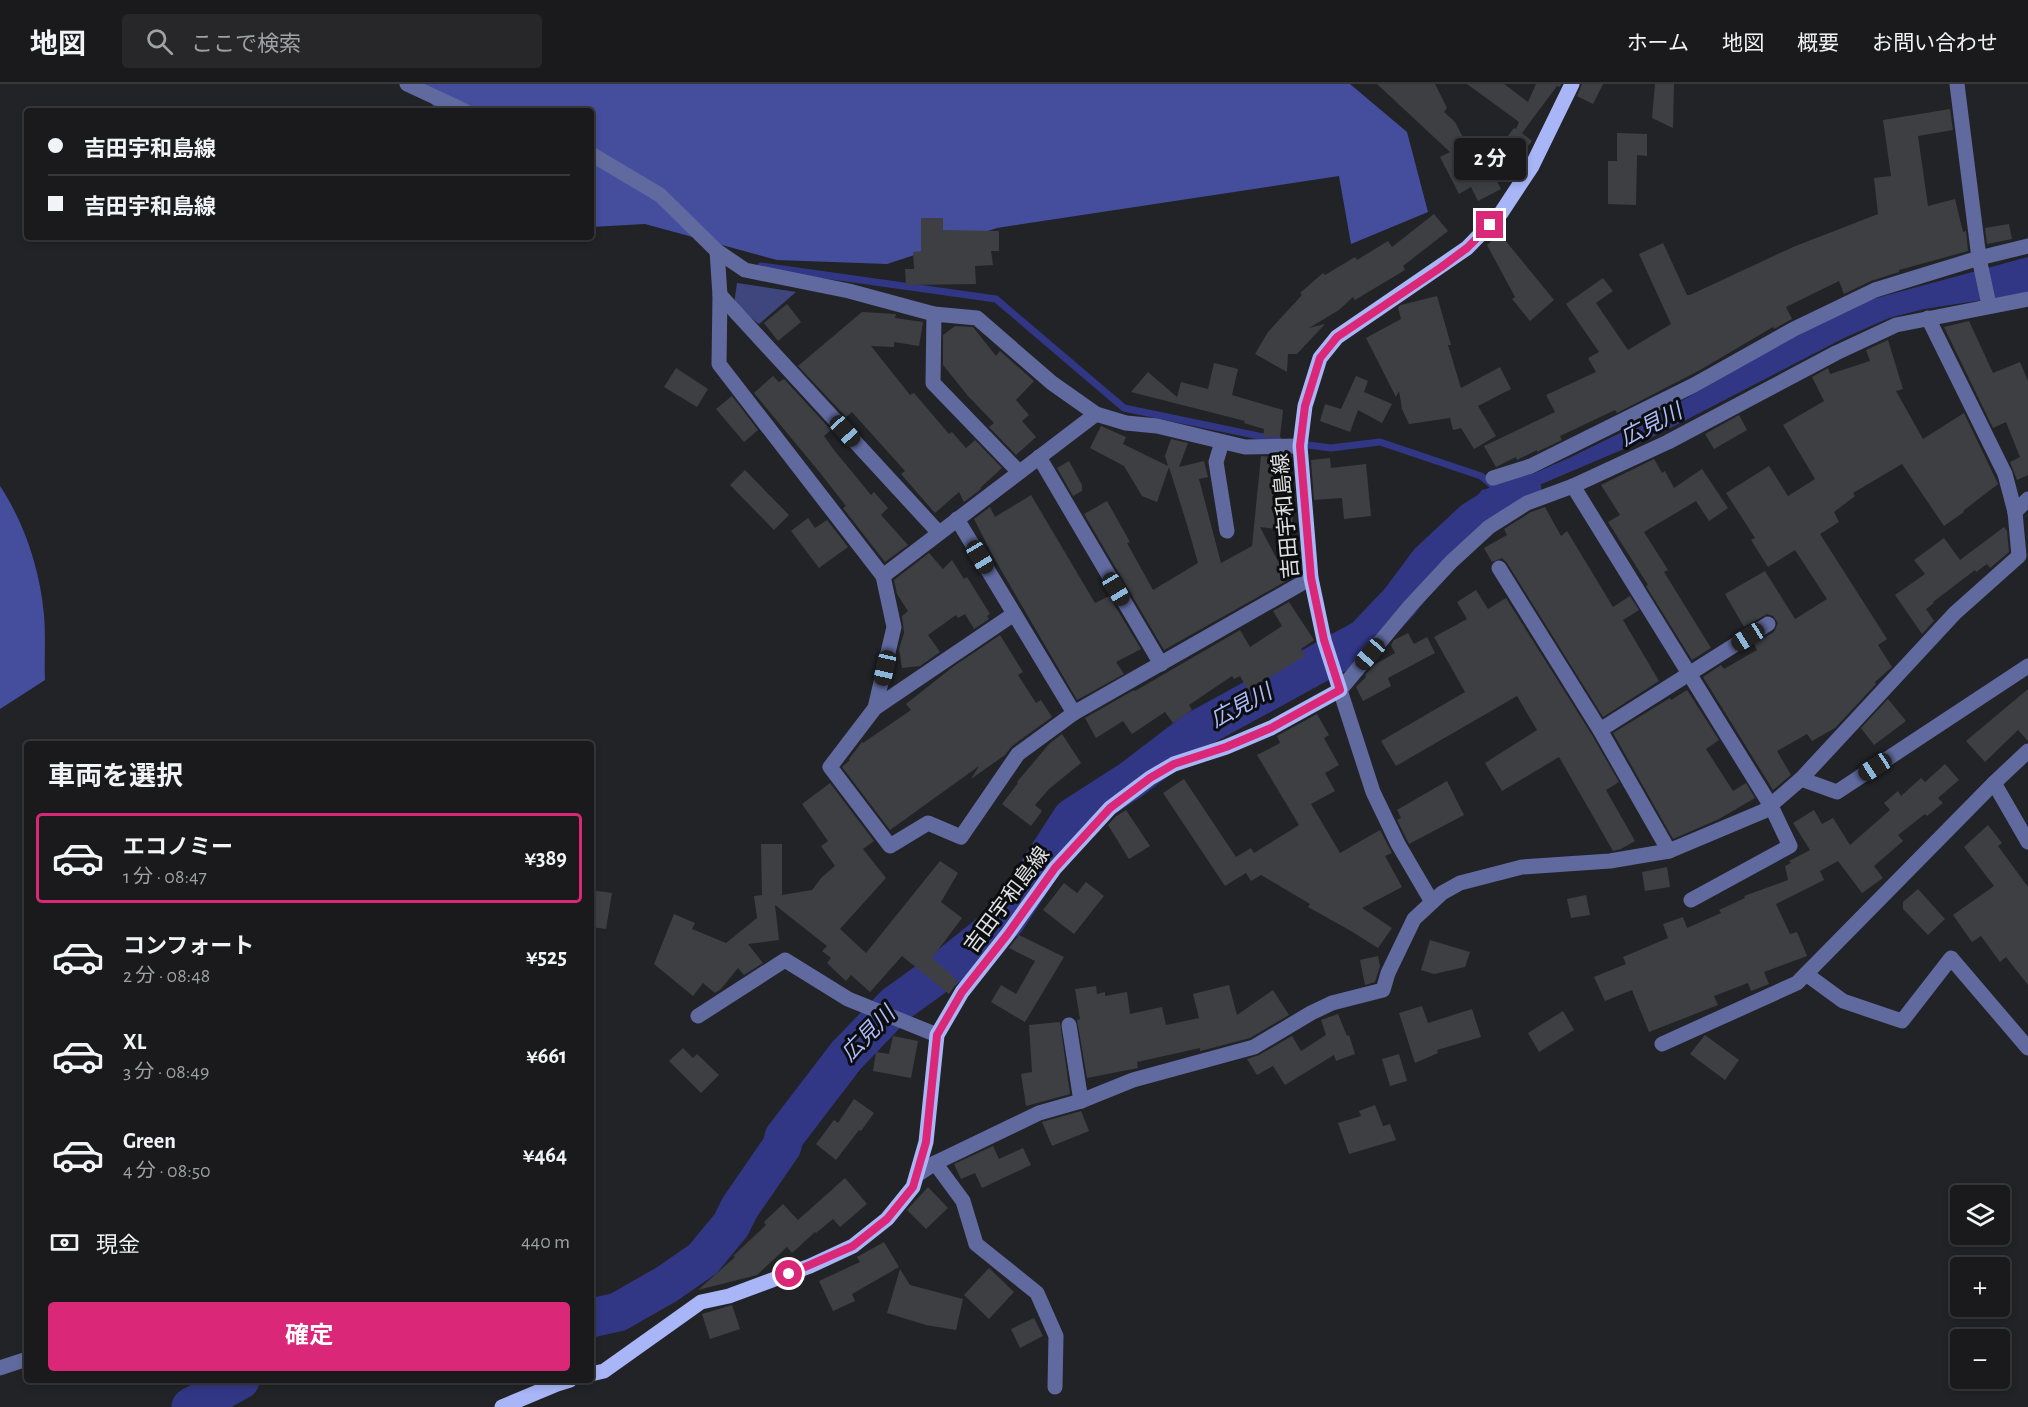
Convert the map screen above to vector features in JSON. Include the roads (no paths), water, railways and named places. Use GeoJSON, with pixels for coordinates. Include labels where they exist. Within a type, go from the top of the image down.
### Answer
{"type":"FeatureCollection","features":[{"type":"Feature","properties":{"kind":"main road","name":"吉田宇和島線"},"geometry":{"type":"LineString","coordinates":[[594,1373],[604,1371],[701,1302],[729,1296],[810,1266],[853,1246],[887,1219],[913,1187],[926,1142],[937,1035],[962,992],[1007,935],[1055,868],[1110,808],[1150,778],[1174,764],[1226,747],[1271,728],[1340,690],[1324,640],[1311,578],[1300,446],[1305,406],[1320,358],[1337,337],[1467,248],[1501,213],[1532,166],[1572,84]]}},
{"type":"Feature","properties":{"kind":"main road"},"geometry":{"type":"LineString","coordinates":[[502,1407],[560,1383]]}},
{"type":"Feature","properties":{"kind":"street"},"geometry":{"type":"LineString","coordinates":[[407,84],[459,108]]}},
{"type":"Feature","properties":{"kind":"street"},"geometry":{"type":"LineString","coordinates":[[1957,84],[1980,262],[1988,302]]}},
{"type":"Feature","properties":{"kind":"street"},"geometry":{"type":"LineString","coordinates":[[594,155],[660,195],[717,251],[745,270],[849,291],[934,314],[977,318],[1052,382],[1096,414],[1126,423],[1156,426],[1245,447],[1300,446]]}},
{"type":"Feature","properties":{"kind":"street"},"geometry":{"type":"LineString","coordinates":[[1493,478],[1531,466],[1694,385],[1794,329],[1875,290],[1980,262],[2028,246]]}},
{"type":"Feature","properties":{"kind":"street"},"geometry":{"type":"LineString","coordinates":[[717,251],[720,295],[719,364],[883,576],[894,627],[875,708]]}},
{"type":"Feature","properties":{"kind":"street"},"geometry":{"type":"LineString","coordinates":[[720,295],[939,533]]}},
{"type":"Feature","properties":{"kind":"street"},"geometry":{"type":"LineString","coordinates":[[1432,902],[1398,844],[1373,792],[1340,690],[1410,606],[1451,562],[1489,527],[1527,503],[1573,486],[1668,442],[1861,340],[1896,325],[1988,302],[2028,299]]}},
{"type":"Feature","properties":{"kind":"street"},"geometry":{"type":"LineString","coordinates":[[934,314],[933,382],[1019,472]]}},
{"type":"Feature","properties":{"kind":"street"},"geometry":{"type":"LineString","coordinates":[[917,1175],[934,1163],[1039,1113],[1081,1101],[1133,1080],[1254,1047],[1332,1002],[1383,990],[1388,973],[1414,919],[1442,893],[1460,883],[1522,867],[1610,861],[1669,851],[1771,806],[1801,779],[1954,613],[2019,556],[2015,512],[2005,474],[1928,318]]}},
{"type":"Feature","properties":{"kind":"street"},"geometry":{"type":"LineString","coordinates":[[883,576],[1096,414]]}},
{"type":"Feature","properties":{"kind":"street"},"geometry":{"type":"LineString","coordinates":[[1222,442],[1216,462],[1227,531]]}},
{"type":"Feature","properties":{"kind":"street"},"geometry":{"type":"LineString","coordinates":[[1039,457],[1161,664]]}},
{"type":"Feature","properties":{"kind":"street"},"geometry":{"type":"LineString","coordinates":[[1573,486],[1771,806],[1790,846],[1691,900]]}},
{"type":"Feature","properties":{"kind":"street"},"geometry":{"type":"LineString","coordinates":[[2015,512],[2028,499]]}},
{"type":"Feature","properties":{"kind":"street"},"geometry":{"type":"LineString","coordinates":[[957,519],[1074,713]]}},
{"type":"Feature","properties":{"kind":"street"},"geometry":{"type":"LineString","coordinates":[[1499,568],[1600,730],[1669,851]]}},
{"type":"Feature","properties":{"kind":"street"},"geometry":{"type":"LineString","coordinates":[[1014,614],[875,708],[830,767],[890,846],[928,822],[961,837],[1018,754],[1074,713],[1311,578]]}},
{"type":"Feature","properties":{"kind":"street"},"geometry":{"type":"LineString","coordinates":[[1600,730],[1768,624]]}},
{"type":"Feature","properties":{"kind":"street"},"geometry":{"type":"LineString","coordinates":[[1801,779],[1837,792],[2028,666]]}},
{"type":"Feature","properties":{"kind":"street"},"geometry":{"type":"LineString","coordinates":[[1662,1044],[1797,983],[2028,751]]}},
{"type":"Feature","properties":{"kind":"street"},"geometry":{"type":"LineString","coordinates":[[1994,783],[2028,842]]}},
{"type":"Feature","properties":{"kind":"street"},"geometry":{"type":"LineString","coordinates":[[1806,974],[1843,1001],[1902,1021],[1951,958],[2028,1048]]}},
{"type":"Feature","properties":{"kind":"street"},"geometry":{"type":"LineString","coordinates":[[698,1016],[785,960],[848,999],[937,1035]]}},
{"type":"Feature","properties":{"kind":"street"},"geometry":{"type":"LineString","coordinates":[[1069,1025],[1081,1101]]}},
{"type":"Feature","properties":{"kind":"street"},"geometry":{"type":"LineString","coordinates":[[934,1163],[963,1201],[976,1244],[1037,1293],[1056,1336],[1055,1387]]}},
{"type":"Feature","properties":{"kind":"street"},"geometry":{"type":"LineString","coordinates":[[0,1368],[24,1360]]}},
{"type":"Feature","properties":{"kind":"water"},"geometry":{"type":"Polygon","coordinates":[[[2028,257],[2028,293],[1924,309],[1889,318],[1844,338],[1659,434],[1530,489],[1482,524],[1466,509],[1482,490],[1512,483],[1659,414],[1776,346],[1869,300],[2028,257]]]}},
{"type":"Feature","properties":{"kind":"waterway"},"geometry":{"type":"LineString","coordinates":[[761,266],[996,299],[1124,408],[1278,440]]}},
{"type":"Feature","properties":{"kind":"waterway"},"geometry":{"type":"LineString","coordinates":[[1300,444],[1331,448],[1380,442],[1481,476],[1502,493]]}},
{"type":"Feature","properties":{"kind":"waterway","name":"広見川"},"geometry":{"type":"LineString","coordinates":[[594,1317],[618,1312],[667,1284],[703,1259],[731,1225],[740,1207],[782,1146],[784,1137],[846,1056],[895,1005],[949,966],[1006,920],[1072,818],[1131,780],[1195,731],[1365,638],[1400,601],[1429,562],[1473,521],[1522,490]]}},
{"type":"Feature","properties":{"kind":"waterway","name":"広見川"},"geometry":{"type":"LineString","coordinates":[[191,1407],[235,1383]]}}]}
